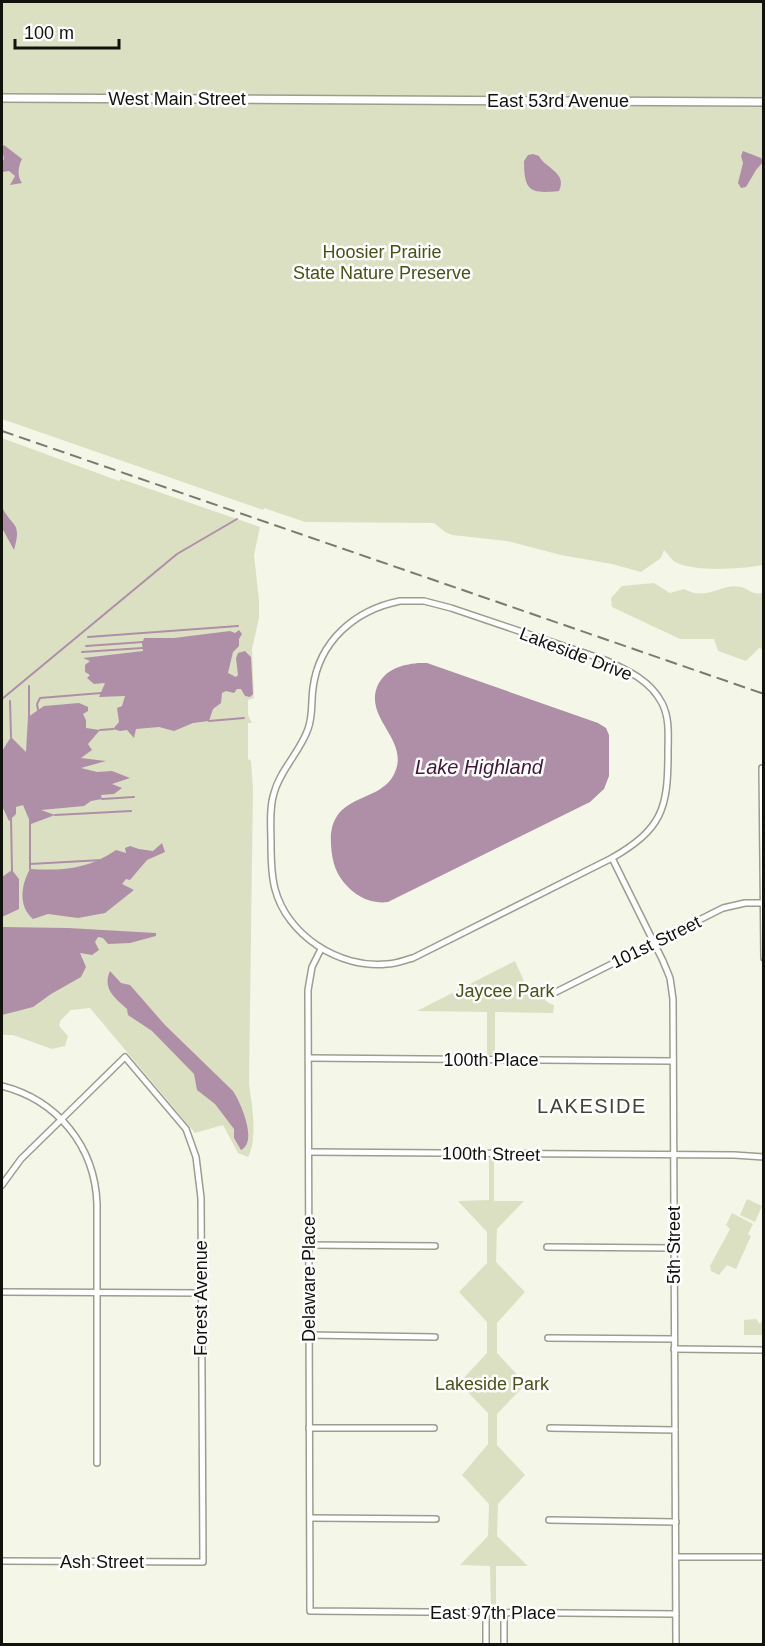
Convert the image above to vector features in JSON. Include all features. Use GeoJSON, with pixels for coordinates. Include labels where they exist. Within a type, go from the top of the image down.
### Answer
{"type":"FeatureCollection","features":[{"type":"Feature","properties":{"kind":"street","name":"West Main Street"},"geometry":{"type":"LineString","coordinates":[[2,98],[353,100]]}},
{"type":"Feature","properties":{"kind":"street","name":"East 53rd Avenue"},"geometry":{"type":"LineString","coordinates":[[353,100],[764,102]]}},
{"type":"Feature","properties":{"kind":"street","name":"Lakeside Drive"},"geometry":{"type":"LineString","coordinates":[[400,601],[424,601],[604,660],[642,679],[662,703],[668,723],[668,782],[665,803],[658,818],[647,832],[634,845],[612,858],[414,958],[387,964],[362,963],[321,949],[302,933],[282,908],[274,888],[271,865],[271,808],[280,778],[303,742],[309,726],[313,687],[320,663],[332,640],[349,623],[382,605],[400,601]]}},
{"type":"Feature","properties":{"kind":"street"},"geometry":{"type":"LineString","coordinates":[[762,768],[764,958]]}},
{"type":"Feature","properties":{"kind":"street","name":"5th Street"},"geometry":{"type":"LineString","coordinates":[[612,858],[670,978],[673,999],[676,1644]]}},
{"type":"Feature","properties":{"kind":"street","name":"101st Street"},"geometry":{"type":"LineString","coordinates":[[552,994],[723,908],[745,903],[763,903]]}},
{"type":"Feature","properties":{"kind":"street","name":"Delaware Place"},"geometry":{"type":"LineString","coordinates":[[310,1611],[308,990],[312,967],[321,949]]}},
{"type":"Feature","properties":{"kind":"street","name":"Forest Avenue"},"geometry":{"type":"LineString","coordinates":[[62,1119],[125,1058],[184,1125],[194,1148],[200,1188],[203,1562]]}},
{"type":"Feature","properties":{"kind":"street","name":"100th Place"},"geometry":{"type":"LineString","coordinates":[[309,1058],[673,1061]]}},
{"type":"Feature","properties":{"kind":"street"},"geometry":{"type":"LineString","coordinates":[[2,1086],[38,1100],[62,1119],[78,1140],[89,1161],[95,1184],[98,1293],[97,1463]]}},
{"type":"Feature","properties":{"kind":"street"},"geometry":{"type":"LineString","coordinates":[[2,1185],[21,1159],[62,1119]]}},
{"type":"Feature","properties":{"kind":"street","name":"100th Street"},"geometry":{"type":"LineString","coordinates":[[309,1152],[764,1157]]}},
{"type":"Feature","properties":{"kind":"street"},"geometry":{"type":"LineString","coordinates":[[309,1245],[435,1246]]}},
{"type":"Feature","properties":{"kind":"street"},"geometry":{"type":"LineString","coordinates":[[547,1247],[674,1248]]}},
{"type":"Feature","properties":{"kind":"street"},"geometry":{"type":"LineString","coordinates":[[2,1292],[202,1293]]}},
{"type":"Feature","properties":{"kind":"street"},"geometry":{"type":"LineString","coordinates":[[309,1335],[435,1337]]}},
{"type":"Feature","properties":{"kind":"street"},"geometry":{"type":"LineString","coordinates":[[548,1338],[674,1339]]}},
{"type":"Feature","properties":{"kind":"street"},"geometry":{"type":"LineString","coordinates":[[674,1349],[764,1350]]}},
{"type":"Feature","properties":{"kind":"street"},"geometry":{"type":"LineString","coordinates":[[309,1428],[434,1428]]}},
{"type":"Feature","properties":{"kind":"street"},"geometry":{"type":"LineString","coordinates":[[550,1428],[675,1430]]}},
{"type":"Feature","properties":{"kind":"street"},"geometry":{"type":"LineString","coordinates":[[311,1518],[436,1519]]}},
{"type":"Feature","properties":{"kind":"street"},"geometry":{"type":"LineString","coordinates":[[549,1520],[675,1522]]}},
{"type":"Feature","properties":{"kind":"street"},"geometry":{"type":"LineString","coordinates":[[676,1557],[764,1557]]}},
{"type":"Feature","properties":{"kind":"street","name":"Ash Street"},"geometry":{"type":"LineString","coordinates":[[2,1561],[203,1562]]}},
{"type":"Feature","properties":{"kind":"street","name":"East 97th Place"},"geometry":{"type":"LineString","coordinates":[[310,1611],[676,1614]]}},
{"type":"Feature","properties":{"kind":"street"},"geometry":{"type":"LineString","coordinates":[[504,1612],[504,1644]]}},
{"type":"Feature","properties":{"kind":"street"},"geometry":{"type":"LineString","coordinates":[[486,1613],[486,1644]]}},
{"type":"Feature","properties":{"kind":"green space","name":"Hoosier Prairie State Nature Preserve"},"geometry":{"type":"Polygon","coordinates":[[[2,2],[763,2],[763,565],[696,568],[675,562],[664,550],[661,558],[641,572],[507,541],[452,535],[434,523],[305,522],[264,508],[263,510],[2,419],[2,2]]]}},
{"type":"Feature","properties":{"kind":"green space"},"geometry":{"type":"Polygon","coordinates":[[[2,438],[119,481],[121,479],[260,527],[254,555],[259,618],[252,649],[254,698],[248,700],[248,715],[252,723],[248,723],[248,759],[251,761],[253,788],[249,1084],[254,1131],[248,1157],[238,1153],[223,1125],[195,1133],[90,1008],[71,1010],[61,1020],[59,1026],[68,1036],[65,1046],[52,1049],[13,1035],[2,1035],[2,438]]]}},
{"type":"Feature","properties":{"kind":"green space"},"geometry":{"type":"Polygon","coordinates":[[[654,583],[670,593],[684,589],[707,593],[734,586],[753,593],[763,593],[763,649],[759,648],[746,661],[718,651],[714,639],[680,639],[612,607],[611,598],[622,586],[654,583]]]}},
{"type":"Feature","properties":{"kind":"green space","name":"Jaycee Park"},"geometry":{"type":"Polygon","coordinates":[[[515,961],[529,992],[542,992],[546,1001],[554,1005],[553,1013],[495,1012],[495,1055],[487,1055],[487,1012],[417,1011],[515,961]]]}},
{"type":"Feature","properties":{"kind":"green space","name":"Lakeside Park"},"geometry":{"type":"Polygon","coordinates":[[[489,1158],[494,1158],[494,1201],[524,1201],[497,1229],[496,1262],[525,1292],[497,1323],[497,1353],[526,1384],[497,1414],[497,1445],[525,1475],[498,1504],[497,1536],[528,1566],[496,1566],[496,1608],[491,1608],[490,1566],[460,1565],[488,1536],[489,1504],[462,1475],[488,1444],[488,1413],[459,1383],[487,1353],[487,1322],[459,1292],[487,1263],[487,1232],[458,1201],[489,1200],[489,1158]]]}},
{"type":"Feature","properties":{"kind":"green space"},"geometry":{"type":"Polygon","coordinates":[[[747,1199],[762,1206],[755,1222],[740,1215],[747,1199]]]}},
{"type":"Feature","properties":{"kind":"green space"},"geometry":{"type":"Polygon","coordinates":[[[732,1213],[753,1224],[748,1234],[751,1236],[736,1269],[727,1265],[719,1275],[711,1271],[710,1266],[730,1229],[726,1225],[732,1213]]]}},
{"type":"Feature","properties":{"kind":"green space"},"geometry":{"type":"Polygon","coordinates":[[[756,1319],[760,1324],[763,1319],[763,1335],[744,1335],[744,1320],[756,1319]]]}},
{"type":"Feature","properties":{"kind":"water"},"geometry":{"type":"Polygon","coordinates":[[[4,145],[22,159],[19,177],[22,183],[10,185],[15,176],[9,171],[2,172],[4,145]]]}},
{"type":"Feature","properties":{"kind":"water"},"geometry":{"type":"Polygon","coordinates":[[[743,151],[761,158],[763,162],[746,187],[741,188],[738,183],[743,163],[741,156],[743,151]]]}},
{"type":"Feature","properties":{"kind":"water"},"geometry":{"type":"Polygon","coordinates":[[[528,155],[539,156],[558,175],[561,180],[559,191],[535,191],[527,184],[524,161],[528,155]]]}},
{"type":"Feature","properties":{"kind":"water"},"geometry":{"type":"Polygon","coordinates":[[[2,507],[17,529],[14,550],[2,528],[2,507]]]}},
{"type":"Feature","properties":{"kind":"water"},"geometry":{"type":"Polygon","coordinates":[[[239,630],[242,634],[239,646],[233,652],[228,673],[236,677],[238,675],[236,658],[238,653],[245,651],[251,657],[253,694],[250,697],[245,696],[241,689],[237,689],[234,693],[226,691],[222,693],[221,703],[213,709],[209,721],[193,723],[174,731],[159,727],[136,729],[134,738],[127,730],[113,729],[119,722],[117,708],[122,706],[125,696],[99,697],[105,683],[94,684],[87,678],[90,675],[85,672],[85,665],[90,661],[83,658],[143,651],[144,638],[174,638],[230,631],[235,633],[239,630]]]}},
{"type":"Feature","properties":{"kind":"water","name":"Lake Highland"},"geometry":{"type":"Polygon","coordinates":[[[427,663],[598,723],[606,728],[609,735],[609,776],[604,789],[590,802],[388,902],[377,902],[357,894],[340,878],[332,857],[332,827],[338,815],[346,807],[379,790],[388,783],[395,772],[398,760],[396,750],[377,709],[375,699],[377,687],[384,676],[394,669],[427,663]]]}},
{"type":"Feature","properties":{"kind":"water"},"geometry":{"type":"Polygon","coordinates":[[[79,703],[88,707],[88,711],[83,714],[86,728],[100,730],[88,744],[92,750],[81,758],[106,761],[81,768],[97,772],[112,771],[130,778],[112,784],[122,788],[114,794],[101,795],[102,799],[91,801],[84,806],[41,810],[55,815],[31,824],[23,805],[16,807],[16,814],[9,821],[2,806],[2,751],[11,737],[26,752],[28,717],[44,706],[79,703]]]}},
{"type":"Feature","properties":{"kind":"water"},"geometry":{"type":"Polygon","coordinates":[[[162,843],[165,852],[147,860],[130,880],[126,879],[122,884],[134,890],[105,913],[78,918],[48,914],[33,919],[28,914],[22,895],[30,869],[53,870],[75,867],[96,861],[116,850],[126,853],[125,848],[130,846],[153,851],[162,843]]]}},
{"type":"Feature","properties":{"kind":"water"},"geometry":{"type":"Polygon","coordinates":[[[12,870],[19,879],[19,909],[2,917],[2,877],[12,870]]]}},
{"type":"Feature","properties":{"kind":"water"},"geometry":{"type":"Polygon","coordinates":[[[2,927],[156,933],[156,936],[130,943],[108,944],[103,938],[98,937],[95,942],[99,950],[92,955],[80,953],[86,967],[81,977],[33,1007],[2,1015],[2,927]]]}},
{"type":"Feature","properties":{"kind":"water"},"geometry":{"type":"Polygon","coordinates":[[[110,971],[121,983],[130,985],[165,1025],[233,1091],[244,1113],[248,1131],[246,1146],[241,1150],[234,1138],[234,1129],[215,1104],[197,1090],[194,1074],[152,1031],[128,1015],[127,1009],[111,993],[108,983],[110,971]]]}},
{"type":"Feature","properties":{"kind":"waterway"},"geometry":{"type":"LineString","coordinates":[[2,699],[177,554],[237,519]]}},
{"type":"Feature","properties":{"kind":"waterway"},"geometry":{"type":"LineString","coordinates":[[88,637],[238,626]]}},
{"type":"Feature","properties":{"kind":"waterway"},"geometry":{"type":"LineString","coordinates":[[86,646],[143,642]]}},
{"type":"Feature","properties":{"kind":"waterway"},"geometry":{"type":"LineString","coordinates":[[82,652],[143,648]]}},
{"type":"Feature","properties":{"kind":"waterway"},"geometry":{"type":"LineString","coordinates":[[29,686],[29,717]]}},
{"type":"Feature","properties":{"kind":"waterway"},"geometry":{"type":"LineString","coordinates":[[38,710],[37,704],[40,698],[101,693]]}},
{"type":"Feature","properties":{"kind":"waterway"},"geometry":{"type":"LineString","coordinates":[[10,701],[11,737]]}},
{"type":"Feature","properties":{"kind":"waterway"},"geometry":{"type":"LineString","coordinates":[[209,721],[244,718]]}},
{"type":"Feature","properties":{"kind":"waterway"},"geometry":{"type":"LineString","coordinates":[[100,730],[113,729]]}},
{"type":"Feature","properties":{"kind":"waterway"},"geometry":{"type":"LineString","coordinates":[[102,799],[134,797]]}},
{"type":"Feature","properties":{"kind":"waterway"},"geometry":{"type":"LineString","coordinates":[[55,815],[131,811]]}},
{"type":"Feature","properties":{"kind":"waterway"},"geometry":{"type":"LineString","coordinates":[[11,819],[12,870]]}},
{"type":"Feature","properties":{"kind":"waterway"},"geometry":{"type":"LineString","coordinates":[[30,820],[30,869]]}},
{"type":"Feature","properties":{"kind":"waterway"},"geometry":{"type":"LineString","coordinates":[[30,864],[102,860]]}},
{"type":"Feature","properties":{"kind":"railway"},"geometry":{"type":"LineString","coordinates":[[2,431],[764,694]]}},
{"type":"Feature","properties":{"kind":"district","name":"LAKESIDE"},"geometry":{"type":"Point","coordinates":[592,1106]}}]}
